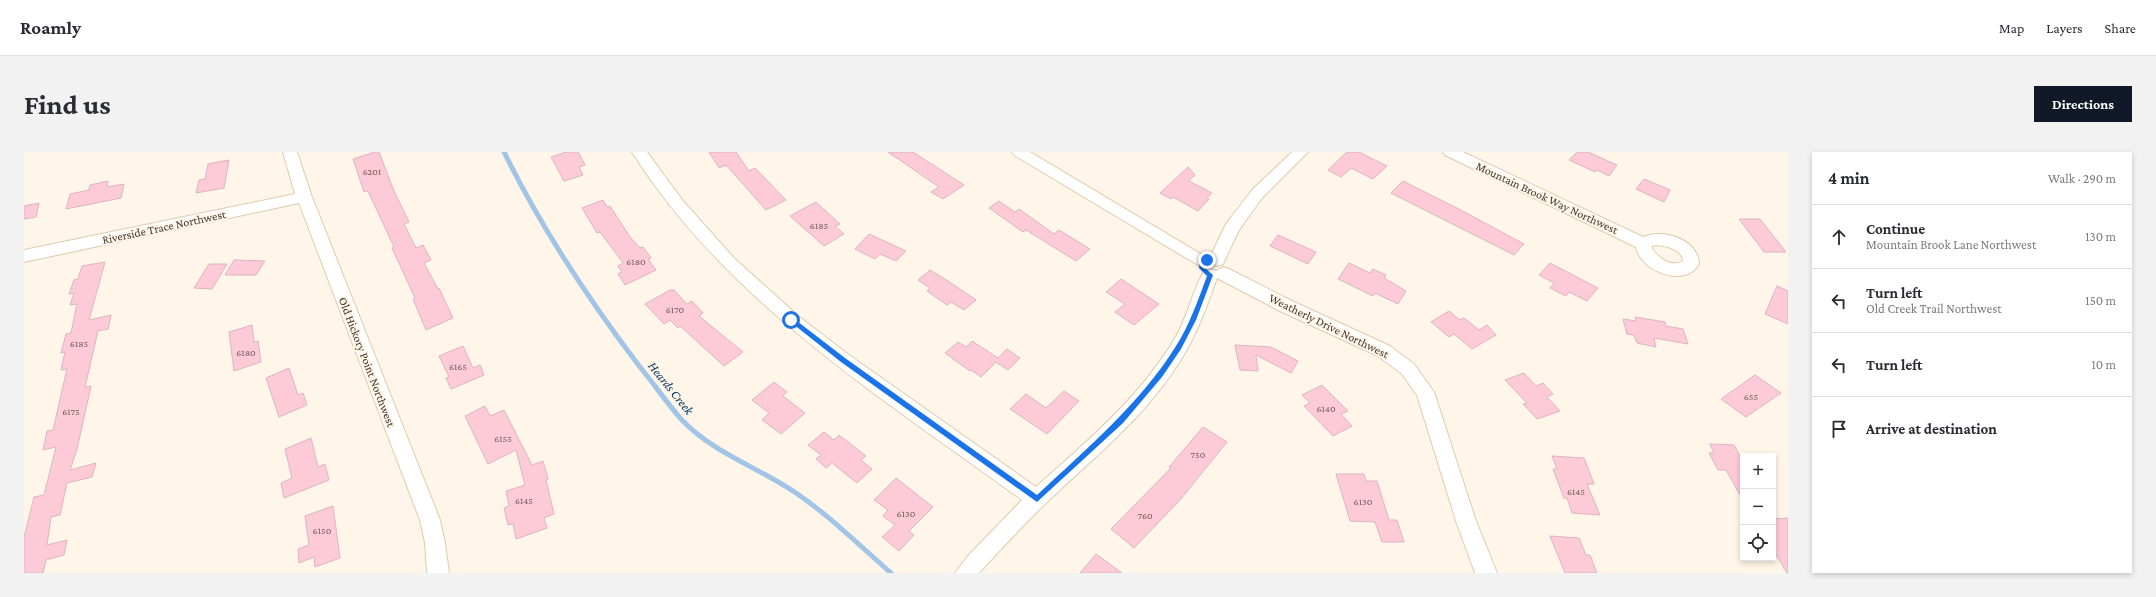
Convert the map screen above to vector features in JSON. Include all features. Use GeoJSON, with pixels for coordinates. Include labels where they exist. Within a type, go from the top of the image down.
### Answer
{"type":"FeatureCollection","features":[{"type":"Feature","properties":{"kind":"street","name":"Old Hickory Point Northwest"},"geometry":{"type":"LineString","coordinates":[[290,152],[304,197],[430,520],[435,543],[438,573]]}},
{"type":"Feature","properties":{"kind":"street"},"geometry":{"type":"LineString","coordinates":[[639,152],[677,205],[728,262],[791,320],[843,360],[1037,499]]}},
{"type":"Feature","properties":{"kind":"street","name":"Weatherly Drive Northwest"},"geometry":{"type":"LineString","coordinates":[[1019,152],[1213,268],[1286,306],[1384,351],[1408,369],[1425,392],[1466,521],[1486,573]]}},
{"type":"Feature","properties":{"kind":"street"},"geometry":{"type":"LineString","coordinates":[[966,573],[1002,532],[1121,421],[1160,375],[1179,347],[1193,320],[1213,268],[1232,228],[1257,194],[1301,152]]}},
{"type":"Feature","properties":{"kind":"street","name":"Mountain Brook Way Northwest"},"geometry":{"type":"LineString","coordinates":[[1450,152],[1644,244]]}},
{"type":"Feature","properties":{"kind":"street","name":"Riverside Trace Northwest"},"geometry":{"type":"LineString","coordinates":[[24,256],[304,197]]}},
{"type":"Feature","properties":{"kind":"building"},"geometry":{"type":"Polygon","coordinates":[[[379,152],[394,191],[409,222],[404,224],[416,248],[423,245],[431,260],[424,263],[438,289],[439,288],[453,318],[426,330],[413,299],[415,298],[392,248],[394,247],[368,191],[364,192],[353,159],[379,152]]]}},
{"type":"Feature","properties":{"kind":"building"},"geometry":{"type":"Polygon","coordinates":[[[566,152],[578,152],[585,165],[579,167],[583,175],[564,181],[551,157],[566,152]]]}},
{"type":"Feature","properties":{"kind":"building"},"geometry":{"type":"Polygon","coordinates":[[[709,152],[736,152],[749,171],[755,168],[786,200],[766,210],[726,165],[719,168],[709,152]]]}},
{"type":"Feature","properties":{"kind":"building"},"geometry":{"type":"Polygon","coordinates":[[[888,152],[913,152],[964,185],[943,199],[931,192],[939,187],[888,152]]]}},
{"type":"Feature","properties":{"kind":"building"},"geometry":{"type":"Polygon","coordinates":[[[1347,152],[1359,152],[1387,166],[1373,179],[1351,168],[1341,177],[1328,170],[1347,152]]]}},
{"type":"Feature","properties":{"kind":"building"},"geometry":{"type":"Polygon","coordinates":[[[1577,152],[1588,152],[1617,165],[1609,176],[1597,170],[1595,172],[1569,160],[1577,152]]]}},
{"type":"Feature","properties":{"kind":"building"},"geometry":{"type":"Polygon","coordinates":[[[229,160],[224,188],[196,193],[199,180],[205,179],[208,164],[229,160]]]}},
{"type":"Feature","properties":{"kind":"building"},"geometry":{"type":"Polygon","coordinates":[[[1188,167],[1195,175],[1189,181],[1212,193],[1207,198],[1209,199],[1198,211],[1173,197],[1171,199],[1160,193],[1188,167]]]}},
{"type":"Feature","properties":{"kind":"building"},"geometry":{"type":"Polygon","coordinates":[[[1644,179],[1670,190],[1664,202],[1636,189],[1644,179]]]}},
{"type":"Feature","properties":{"kind":"building"},"geometry":{"type":"Polygon","coordinates":[[[108,181],[107,187],[124,184],[121,198],[66,209],[70,194],[89,190],[90,185],[108,181]]]}},
{"type":"Feature","properties":{"kind":"building"},"geometry":{"type":"Polygon","coordinates":[[[1403,181],[1524,244],[1514,255],[1391,193],[1403,181]]]}},
{"type":"Feature","properties":{"kind":"building"},"geometry":{"type":"Polygon","coordinates":[[[603,200],[607,207],[610,206],[630,237],[640,248],[643,247],[651,258],[648,259],[656,270],[625,285],[618,274],[622,272],[618,266],[623,263],[600,232],[597,233],[582,208],[603,200]]]}},
{"type":"Feature","properties":{"kind":"building"},"geometry":{"type":"Polygon","coordinates":[[[999,201],[1015,212],[1019,209],[1054,234],[1059,230],[1090,249],[1076,261],[1026,230],[1023,232],[989,208],[999,201]]]}},
{"type":"Feature","properties":{"kind":"building"},"geometry":{"type":"Polygon","coordinates":[[[816,202],[840,224],[835,226],[844,234],[824,246],[790,216],[816,202]]]}},
{"type":"Feature","properties":{"kind":"building"},"geometry":{"type":"Polygon","coordinates":[[[39,203],[36,217],[24,219],[24,206],[39,203]]]}},
{"type":"Feature","properties":{"kind":"building"},"geometry":{"type":"Polygon","coordinates":[[[1739,219],[1760,219],[1786,252],[1764,252],[1739,219]]]}},
{"type":"Feature","properties":{"kind":"building"},"geometry":{"type":"Polygon","coordinates":[[[869,234],[906,251],[896,261],[880,254],[875,259],[855,249],[869,234]]]}},
{"type":"Feature","properties":{"kind":"building"},"geometry":{"type":"Polygon","coordinates":[[[1278,235],[1316,252],[1308,264],[1270,246],[1278,235]]]}},
{"type":"Feature","properties":{"kind":"building"},"geometry":{"type":"Polygon","coordinates":[[[234,260],[265,261],[256,275],[225,275],[234,260]]]}},
{"type":"Feature","properties":{"kind":"building"},"geometry":{"type":"Polygon","coordinates":[[[105,262],[89,320],[111,315],[108,329],[98,331],[85,387],[91,386],[77,449],[70,470],[96,463],[92,477],[67,483],[60,515],[51,517],[47,545],[67,540],[64,555],[46,560],[43,573],[24,573],[24,537],[34,497],[44,495],[56,447],[43,450],[47,431],[53,430],[67,369],[61,370],[65,352],[61,353],[66,334],[71,333],[77,304],[70,305],[74,293],[69,294],[74,280],[78,279],[82,266],[105,262]]]}},
{"type":"Feature","properties":{"kind":"building"},"geometry":{"type":"Polygon","coordinates":[[[1349,263],[1370,273],[1373,269],[1386,275],[1384,278],[1406,291],[1398,304],[1375,293],[1373,296],[1338,279],[1349,263]]]}},
{"type":"Feature","properties":{"kind":"building"},"geometry":{"type":"Polygon","coordinates":[[[1550,263],[1598,288],[1587,301],[1569,292],[1566,296],[1550,288],[1554,283],[1539,275],[1550,263]]]}},
{"type":"Feature","properties":{"kind":"building"},"geometry":{"type":"Polygon","coordinates":[[[209,264],[227,264],[212,289],[194,288],[209,264]]]}},
{"type":"Feature","properties":{"kind":"building"},"geometry":{"type":"Polygon","coordinates":[[[930,270],[976,300],[964,310],[951,302],[947,305],[927,291],[930,288],[918,280],[930,270]]]}},
{"type":"Feature","properties":{"kind":"building"},"geometry":{"type":"Polygon","coordinates":[[[1121,279],[1159,304],[1134,325],[1115,312],[1125,304],[1106,292],[1121,279]]]}},
{"type":"Feature","properties":{"kind":"building"},"geometry":{"type":"Polygon","coordinates":[[[1777,286],[1788,291],[1788,324],[1765,314],[1777,286]]]}},
{"type":"Feature","properties":{"kind":"building"},"geometry":{"type":"Polygon","coordinates":[[[670,290],[674,290],[687,304],[692,301],[703,313],[699,316],[743,352],[724,366],[680,326],[678,328],[670,320],[664,324],[645,304],[670,290]]]}},
{"type":"Feature","properties":{"kind":"building"},"geometry":{"type":"Polygon","coordinates":[[[1449,311],[1460,320],[1464,318],[1479,330],[1487,325],[1496,335],[1472,349],[1454,334],[1449,337],[1431,322],[1449,311]]]}},
{"type":"Feature","properties":{"kind":"building"},"geometry":{"type":"Polygon","coordinates":[[[1635,317],[1665,322],[1666,326],[1683,329],[1688,344],[1654,338],[1656,347],[1637,343],[1634,335],[1627,334],[1623,319],[1636,321],[1635,317]]]}},
{"type":"Feature","properties":{"kind":"building"},"geometry":{"type":"Polygon","coordinates":[[[252,325],[254,342],[258,341],[261,362],[234,371],[229,332],[252,325]]]}},
{"type":"Feature","properties":{"kind":"building"},"geometry":{"type":"Polygon","coordinates":[[[972,341],[998,358],[1007,349],[1020,358],[1008,370],[996,362],[981,377],[945,353],[958,342],[966,347],[972,341]]]}},
{"type":"Feature","properties":{"kind":"building"},"geometry":{"type":"Polygon","coordinates":[[[1235,345],[1271,347],[1298,361],[1291,373],[1256,355],[1258,371],[1240,370],[1235,345]]]}},
{"type":"Feature","properties":{"kind":"building"},"geometry":{"type":"Polygon","coordinates":[[[463,346],[473,368],[480,365],[484,375],[451,389],[446,378],[449,377],[439,356],[463,346]]]}},
{"type":"Feature","properties":{"kind":"building"},"geometry":{"type":"Polygon","coordinates":[[[289,368],[298,395],[303,393],[307,405],[279,417],[266,378],[289,368]]]}},
{"type":"Feature","properties":{"kind":"building"},"geometry":{"type":"Polygon","coordinates":[[[1524,373],[1536,386],[1543,383],[1553,394],[1547,397],[1560,411],[1537,419],[1523,404],[1527,403],[1505,380],[1524,373]]]}},
{"type":"Feature","properties":{"kind":"building"},"geometry":{"type":"Polygon","coordinates":[[[1755,375],[1781,393],[1746,417],[1721,399],[1755,375]]]}},
{"type":"Feature","properties":{"kind":"building"},"geometry":{"type":"Polygon","coordinates":[[[774,382],[787,392],[783,396],[805,413],[781,434],[762,420],[769,413],[752,400],[774,382]]]}},
{"type":"Feature","properties":{"kind":"building"},"geometry":{"type":"Polygon","coordinates":[[[1322,385],[1348,411],[1341,414],[1352,426],[1333,436],[1304,406],[1310,403],[1302,395],[1322,385]]]}},
{"type":"Feature","properties":{"kind":"building"},"geometry":{"type":"Polygon","coordinates":[[[1064,391],[1079,401],[1047,434],[1010,409],[1026,394],[1046,408],[1064,391]]]}},
{"type":"Feature","properties":{"kind":"building"},"geometry":{"type":"Polygon","coordinates":[[[485,406],[490,416],[504,410],[532,465],[543,461],[548,479],[546,480],[554,514],[544,518],[547,528],[516,539],[513,524],[508,525],[504,508],[509,506],[506,491],[525,485],[516,450],[488,464],[465,416],[485,406]]]}},
{"type":"Feature","properties":{"kind":"building"},"geometry":{"type":"Polygon","coordinates":[[[1203,427],[1227,442],[1180,500],[1134,548],[1111,529],[1171,468],[1169,467],[1203,427]]]}},
{"type":"Feature","properties":{"kind":"building"},"geometry":{"type":"Polygon","coordinates":[[[824,432],[834,440],[839,435],[866,456],[861,460],[872,469],[857,483],[832,463],[826,468],[816,459],[821,455],[808,445],[824,432]]]}},
{"type":"Feature","properties":{"kind":"building"},"geometry":{"type":"Polygon","coordinates":[[[311,438],[318,467],[325,464],[329,480],[284,498],[281,483],[292,478],[285,449],[311,438]]]}},
{"type":"Feature","properties":{"kind":"building"},"geometry":{"type":"Polygon","coordinates":[[[1710,444],[1734,445],[1740,456],[1740,495],[1726,470],[1718,470],[1709,453],[1714,453],[1710,444]]]}},
{"type":"Feature","properties":{"kind":"building"},"geometry":{"type":"Polygon","coordinates":[[[1552,456],[1584,458],[1594,484],[1587,484],[1600,515],[1572,513],[1567,498],[1564,498],[1553,469],[1557,469],[1552,456]]]}},
{"type":"Feature","properties":{"kind":"building"},"geometry":{"type":"Polygon","coordinates":[[[1336,474],[1364,474],[1366,481],[1377,481],[1389,520],[1397,520],[1404,542],[1382,542],[1375,522],[1350,521],[1336,474]]]}},
{"type":"Feature","properties":{"kind":"building"},"geometry":{"type":"Polygon","coordinates":[[[896,478],[933,507],[909,531],[914,535],[899,551],[882,537],[895,525],[883,516],[888,510],[874,500],[896,478]]]}},
{"type":"Feature","properties":{"kind":"building"},"geometry":{"type":"Polygon","coordinates":[[[333,506],[340,558],[315,567],[314,557],[299,563],[298,549],[309,545],[305,516],[333,506]]]}},
{"type":"Feature","properties":{"kind":"building"},"geometry":{"type":"Polygon","coordinates":[[[1788,518],[1788,573],[1776,555],[1776,519],[1788,518]]]}},
{"type":"Feature","properties":{"kind":"building"},"geometry":{"type":"Polygon","coordinates":[[[1550,536],[1579,538],[1586,555],[1590,555],[1597,573],[1565,573],[1550,536]]]}},
{"type":"Feature","properties":{"kind":"building"},"geometry":{"type":"Polygon","coordinates":[[[1096,554],[1122,573],[1080,573],[1096,554]]]}},
{"type":"Feature","properties":{"kind":"waterway","name":"Heards Creek"},"geometry":{"type":"LineString","coordinates":[[504,152],[534,209],[584,289],[602,316],[681,419],[708,442],[782,484],[809,502],[833,521],[891,573]]}},
{"type":"Feature","properties":{"kind":"route"},"geometry":{"type":"LineString","coordinates":[[791,320],[843,360],[1037,499],[1121,421],[1160,375],[1179,347],[1193,320],[1210,275],[1203,271],[1202,268],[1203,262],[1207,260]]}}]}
